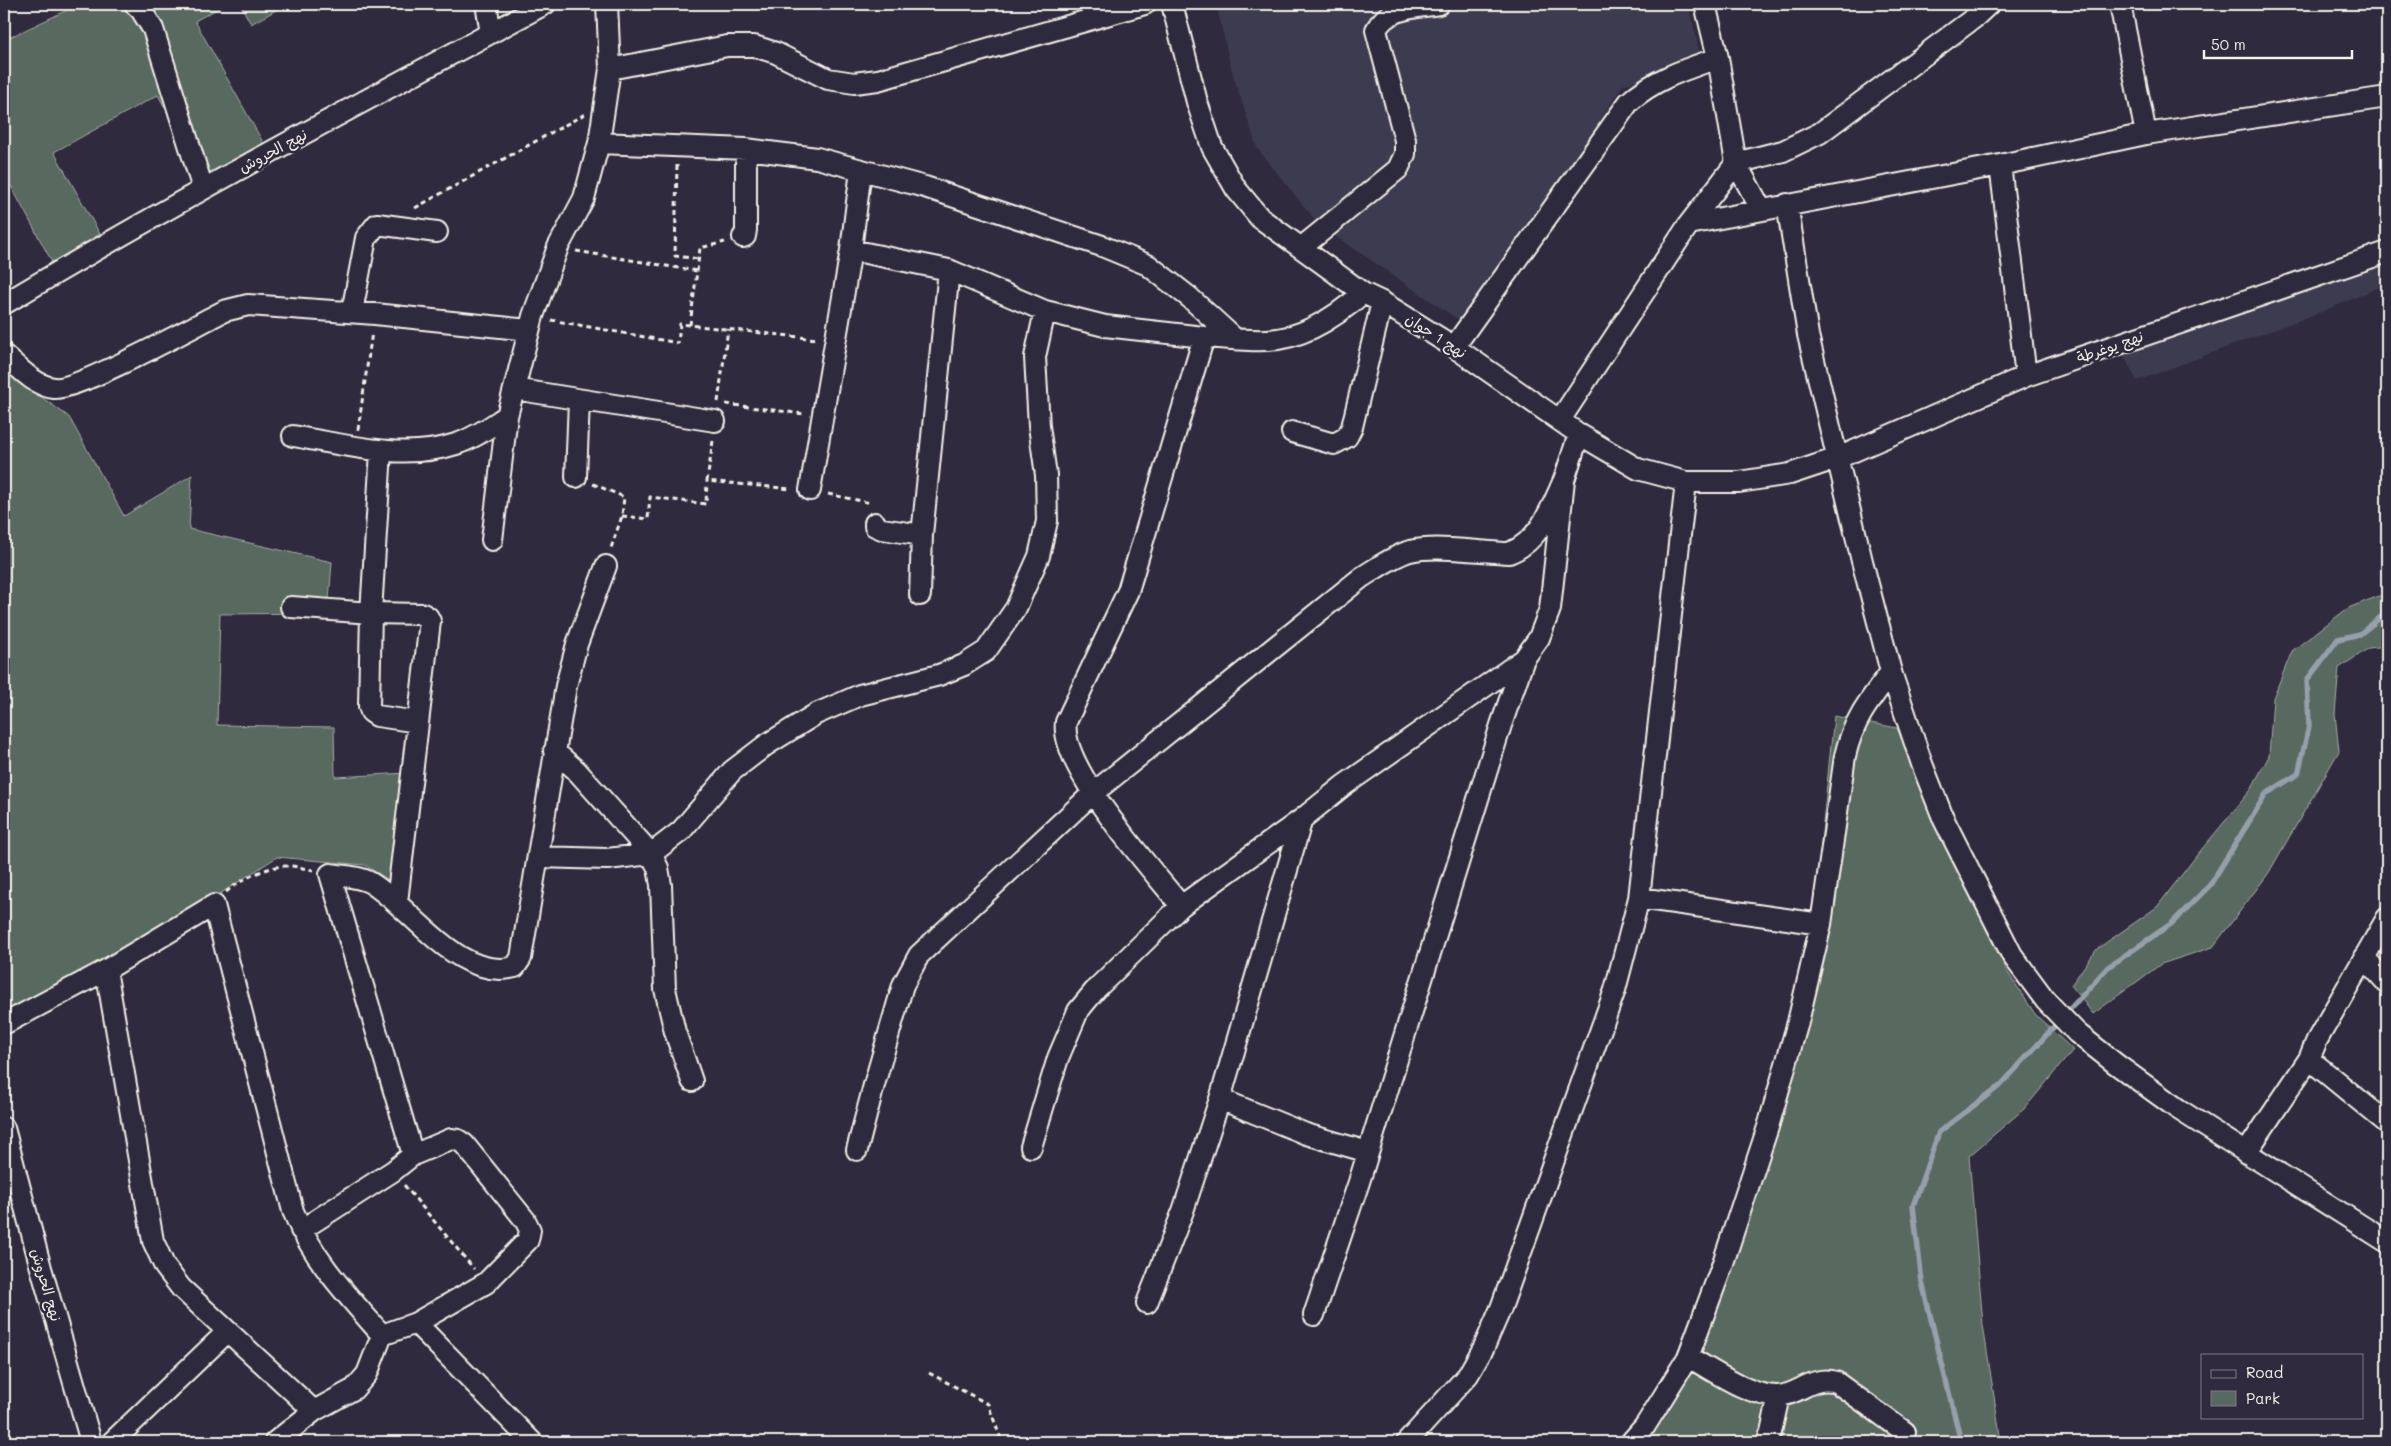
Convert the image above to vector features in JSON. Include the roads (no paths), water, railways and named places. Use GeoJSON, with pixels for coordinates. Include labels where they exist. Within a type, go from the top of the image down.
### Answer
{"type":"FeatureCollection","features":[{"type":"Feature","properties":{"kind":"street"},"geometry":{"type":"LineString","coordinates":[[135,4],[153,29],[203,189]]}},
{"type":"Feature","properties":{"kind":"street"},"geometry":{"type":"LineString","coordinates":[[486,4],[491,33]]}},
{"type":"Feature","properties":{"kind":"street","name":"نهج الحروش"},"geometry":{"type":"LineString","coordinates":[[4,304],[203,189],[545,4]]}},
{"type":"Feature","properties":{"kind":"street"},"geometry":{"type":"LineString","coordinates":[[492,540],[507,416],[531,323],[558,248],[581,206],[599,143],[607,101],[610,68],[607,4]]}},
{"type":"Feature","properties":{"kind":"street"},"geometry":{"type":"LineString","coordinates":[[610,68],[727,46],[754,46],[776,53],[828,79],[854,83],[878,80],[1145,4]]}},
{"type":"Feature","properties":{"kind":"street","name":"نهج 1 جوان"},"geometry":{"type":"LineString","coordinates":[[1172,4],[1197,102],[1212,147],[1236,189],[1260,218],[1363,293],[1382,302],[1454,347],[1579,434],[1638,469],[1686,482],[1739,482],[1790,474],[1838,458]]}},
{"type":"Feature","properties":{"kind":"street"},"geometry":{"type":"LineString","coordinates":[[1302,247],[1398,169],[1405,154],[1404,140],[1376,30],[1381,20],[1392,13],[1440,4]]}},
{"type":"Feature","properties":{"kind":"street"},"geometry":{"type":"LineString","coordinates":[[1706,4],[1718,58],[1736,163],[1761,209]]}},
{"type":"Feature","properties":{"kind":"street"},"geometry":{"type":"LineString","coordinates":[[1560,420],[1689,224],[1736,163],[1783,151],[1820,133],[1974,18],[1989,4]]}},
{"type":"Feature","properties":{"kind":"street"},"geometry":{"type":"LineString","coordinates":[[2120,4],[2146,134]]}},
{"type":"Feature","properties":{"kind":"street"},"geometry":{"type":"LineString","coordinates":[[1454,347],[1628,102],[1642,90],[1656,82],[1718,58]]}},
{"type":"Feature","properties":{"kind":"street"},"geometry":{"type":"LineString","coordinates":[[1689,224],[2000,165],[2146,134],[2387,97]]}},
{"type":"Feature","properties":{"kind":"street"},"geometry":{"type":"LineString","coordinates":[[599,143],[746,149],[817,158],[925,187],[1102,246],[1148,264],[1189,297],[1234,338]]}},
{"type":"Feature","properties":{"kind":"street"},"geometry":{"type":"LineString","coordinates":[[743,238],[746,230],[746,149]]}},
{"type":"Feature","properties":{"kind":"street"},"geometry":{"type":"LineString","coordinates":[[2000,165],[2026,376]]}},
{"type":"Feature","properties":{"kind":"street"},"geometry":{"type":"LineString","coordinates":[[810,490],[851,250],[860,170]]}},
{"type":"Feature","properties":{"kind":"street"},"geometry":{"type":"LineString","coordinates":[[1787,204],[1808,335],[1862,561],[1891,672],[1922,764],[1944,820],[2012,955],[2046,1001],[2077,1033],[2152,1091],[2387,1242]]}},
{"type":"Feature","properties":{"kind":"street"},"geometry":{"type":"LineString","coordinates":[[352,312],[366,238],[370,230],[377,224],[437,232]]}},
{"type":"Feature","properties":{"kind":"street"},"geometry":{"type":"LineString","coordinates":[[851,250],[949,270],[1045,311],[1105,326],[1204,336],[1268,340],[1306,332],[1344,310],[1363,293]]}},
{"type":"Feature","properties":{"kind":"street","name":"نهج يوغرطة"},"geometry":{"type":"LineString","coordinates":[[1838,458],[2026,376],[2387,252]]}},
{"type":"Feature","properties":{"kind":"street"},"geometry":{"type":"LineString","coordinates":[[920,595],[922,535],[949,270]]}},
{"type":"Feature","properties":{"kind":"street"},"geometry":{"type":"LineString","coordinates":[[1292,432],[1334,444],[1347,437],[1352,426],[1382,302]]}},
{"type":"Feature","properties":{"kind":"street"},"geometry":{"type":"LineString","coordinates":[[4,355],[33,379],[55,388],[81,382],[224,311],[248,305],[531,323]]}},
{"type":"Feature","properties":{"kind":"street"},"geometry":{"type":"LineString","coordinates":[[539,858],[607,859],[651,854],[681,831],[732,771],[766,745],[816,714],[860,695],[938,675],[964,665],[986,651],[1016,608],[1039,556],[1047,521],[1046,475],[1039,426],[1035,357],[1045,311]]}},
{"type":"Feature","properties":{"kind":"street"},"geometry":{"type":"LineString","coordinates":[[1181,906],[1092,794],[1066,738],[1066,722],[1128,591],[1204,336]]}},
{"type":"Feature","properties":{"kind":"street"},"geometry":{"type":"LineString","coordinates":[[514,389],[715,421]]}},
{"type":"Feature","properties":{"kind":"street"},"geometry":{"type":"LineString","coordinates":[[576,477],[579,400]]}},
{"type":"Feature","properties":{"kind":"street"},"geometry":{"type":"LineString","coordinates":[[293,436],[382,451],[435,449],[457,444],[507,416]]}},
{"type":"Feature","properties":{"kind":"street"},"geometry":{"type":"LineString","coordinates":[[858,1150],[874,1085],[903,985],[919,955],[1092,794],[1362,577],[1394,558],[1411,551],[1508,553],[1527,544],[1548,513],[1564,480],[1579,434]]}},
{"type":"Feature","properties":{"kind":"street"},"geometry":{"type":"LineString","coordinates":[[382,451],[371,613],[368,706],[370,712],[377,716],[418,722]]}},
{"type":"Feature","properties":{"kind":"street"},"geometry":{"type":"LineString","coordinates":[[1314,1315],[1368,1152],[1501,725],[1524,659],[1539,638],[1550,609],[1564,480]]}},
{"type":"Feature","properties":{"kind":"street"},"geometry":{"type":"LineString","coordinates":[[1408,1442],[1468,1375],[1484,1347],[1501,1308],[1615,990],[1639,898],[1686,482]]}},
{"type":"Feature","properties":{"kind":"street"},"geometry":{"type":"LineString","coordinates":[[875,523],[875,526],[882,529],[922,535]]}},
{"type":"Feature","properties":{"kind":"street"},"geometry":{"type":"LineString","coordinates":[[413,1155],[330,874],[358,878],[370,883],[397,902],[455,955],[468,962],[502,970],[515,967],[521,958],[566,686],[576,644],[606,566]]}},
{"type":"Feature","properties":{"kind":"street"},"geometry":{"type":"LineString","coordinates":[[291,607],[371,613],[423,614],[430,621],[397,902]]}},
{"type":"Feature","properties":{"kind":"street"},"geometry":{"type":"LineString","coordinates":[[1031,1147],[1058,1058],[1078,1011],[1097,988],[1181,906],[1302,819],[1343,786],[1524,659]]}},
{"type":"Feature","properties":{"kind":"street"},"geometry":{"type":"LineString","coordinates":[[1631,1442],[1645,1426],[1688,1357],[1722,1266],[1768,1127],[1798,1022],[1821,924],[1850,733],[1861,712],[1891,672]]}},
{"type":"Feature","properties":{"kind":"street"},"geometry":{"type":"LineString","coordinates":[[554,752],[576,770],[651,854],[658,868],[661,885],[665,988],[675,1032],[692,1081]]}},
{"type":"Feature","properties":{"kind":"street"},"geometry":{"type":"LineString","coordinates":[[1146,1303],[1183,1211],[1220,1099],[1302,819]]}},
{"type":"Feature","properties":{"kind":"street"},"geometry":{"type":"LineString","coordinates":[[1639,898],[1821,924]]}},
{"type":"Feature","properties":{"kind":"street"},"geometry":{"type":"LineString","coordinates":[[4,1024],[106,970],[214,905],[293,1211],[301,1230],[331,1277],[382,1334]]}},
{"type":"Feature","properties":{"kind":"street"},"geometry":{"type":"LineString","coordinates":[[2246,1153],[2309,1059],[2317,1040],[2387,918]]}},
{"type":"Feature","properties":{"kind":"street"},"geometry":{"type":"LineString","coordinates":[[2364,957],[2387,983]]}},
{"type":"Feature","properties":{"kind":"street"},"geometry":{"type":"LineString","coordinates":[[106,970],[153,1241],[165,1267],[181,1288],[314,1411]]}},
{"type":"Feature","properties":{"kind":"street"},"geometry":{"type":"LineString","coordinates":[[2309,1059],[2387,1123]]}},
{"type":"Feature","properties":{"kind":"street"},"geometry":{"type":"LineString","coordinates":[[1220,1099],[1306,1134],[1368,1152]]}},
{"type":"Feature","properties":{"kind":"street","name":"نهج الحروش"},"geometry":{"type":"LineString","coordinates":[[4,1128],[41,1268],[91,1442]]}},
{"type":"Feature","properties":{"kind":"street"},"geometry":{"type":"LineString","coordinates":[[301,1230],[393,1171],[413,1155],[451,1139],[458,1140],[525,1220],[530,1230],[528,1240],[486,1283],[416,1323],[382,1334]]}},
{"type":"Feature","properties":{"kind":"street"},"geometry":{"type":"LineString","coordinates":[[416,1323],[532,1442]]}},
{"type":"Feature","properties":{"kind":"street"},"geometry":{"type":"LineString","coordinates":[[112,1442],[227,1332]]}},
{"type":"Feature","properties":{"kind":"street"},"geometry":{"type":"LineString","coordinates":[[274,1442],[314,1411],[354,1389],[367,1374],[382,1334]]}},
{"type":"Feature","properties":{"kind":"street"},"geometry":{"type":"LineString","coordinates":[[1688,1357],[1756,1393],[1779,1396],[1818,1381],[1836,1382],[1905,1432]]}},
{"type":"Feature","properties":{"kind":"street"},"geometry":{"type":"LineString","coordinates":[[1767,1442],[1779,1396]]}},
{"type":"Feature","properties":{"kind":"waterway"},"geometry":{"type":"LineString","coordinates":[[1961,1442],[1922,1282],[1913,1206],[1939,1132],[2002,1084],[2108,967],[2171,924],[2210,885],[2266,794],[2298,774],[2309,726],[2307,680],[2338,639],[2360,634],[2387,612]]}}]}
